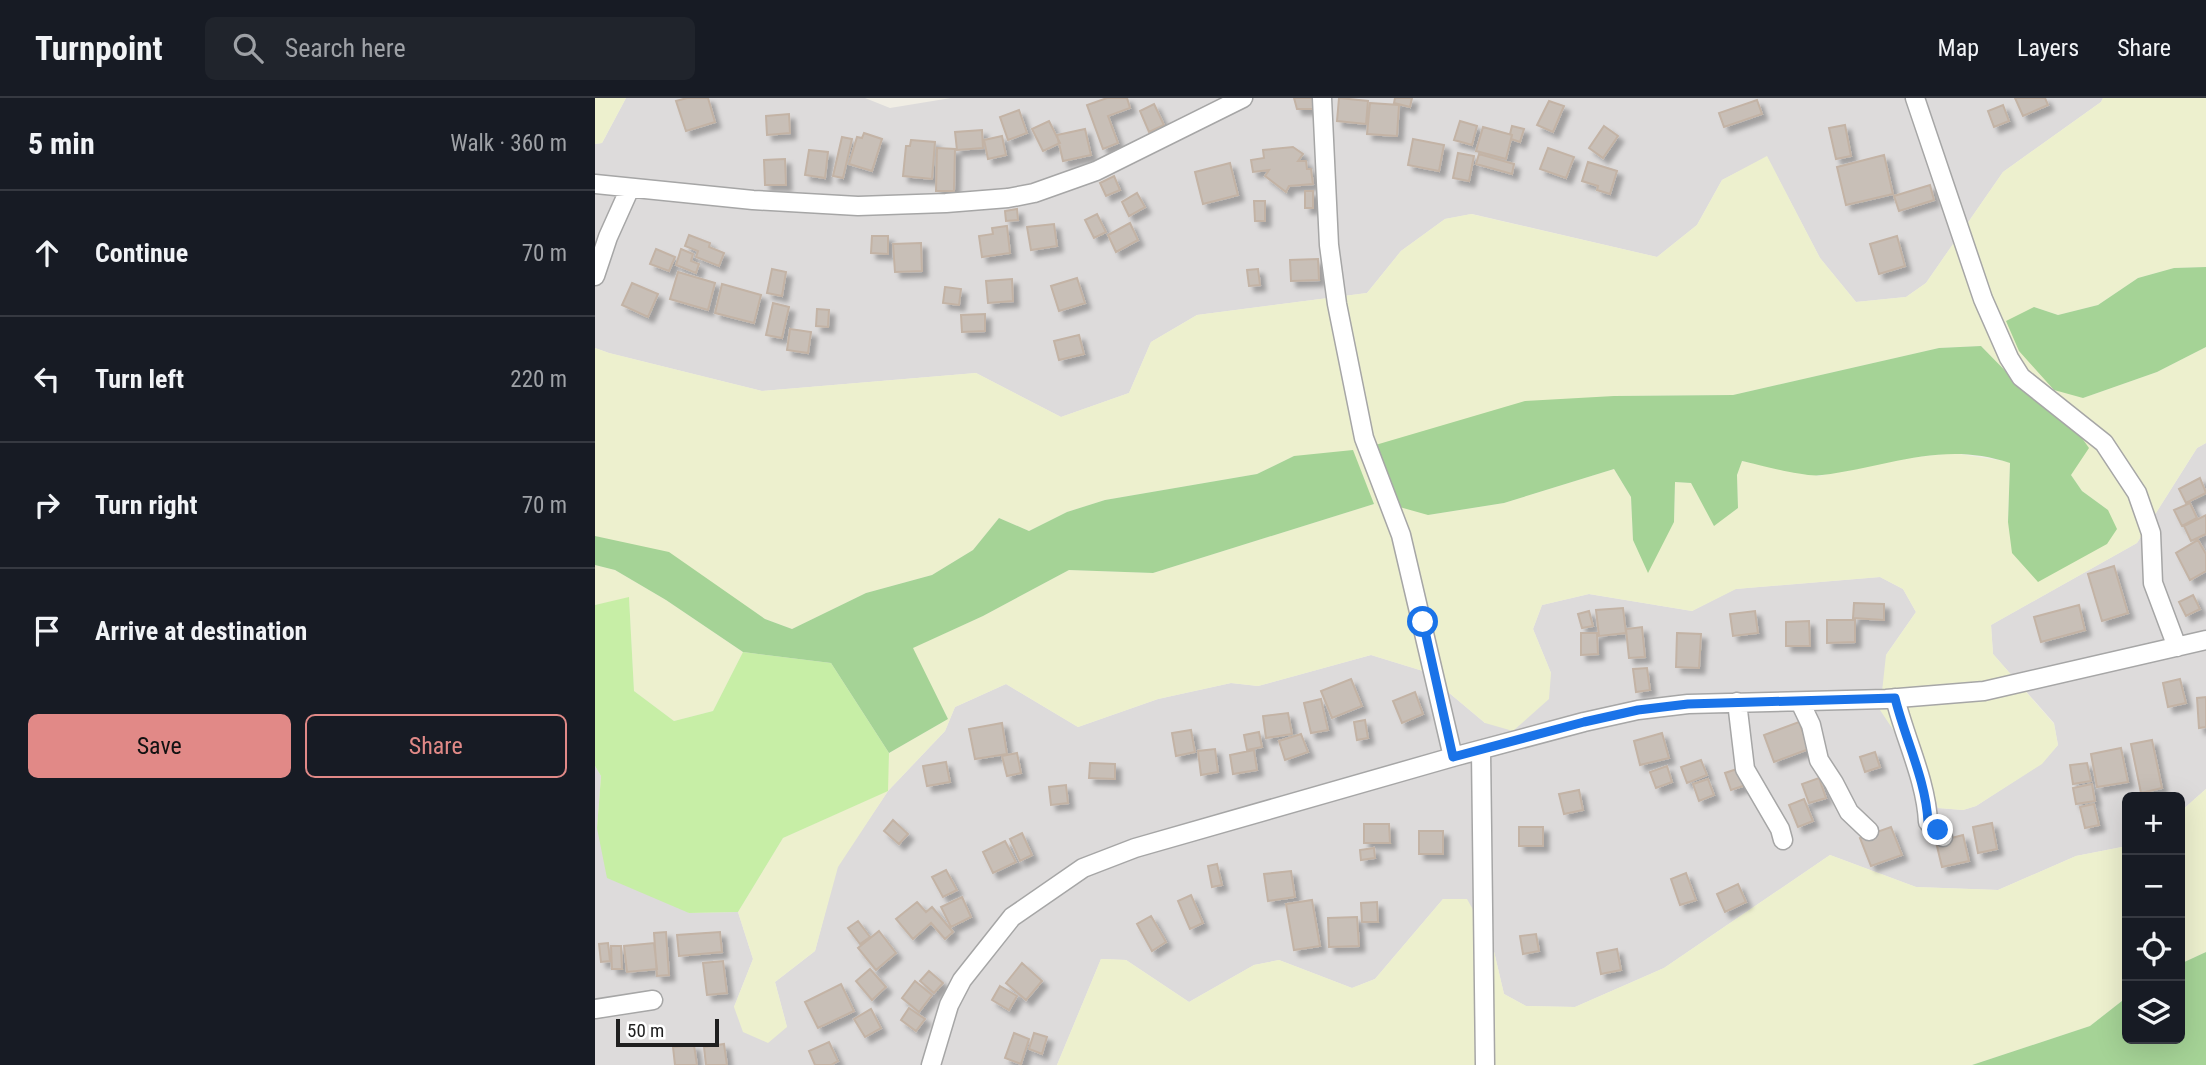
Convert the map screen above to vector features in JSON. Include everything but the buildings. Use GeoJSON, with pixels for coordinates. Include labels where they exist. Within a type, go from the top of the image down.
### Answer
{"type":"FeatureCollection","features":[{"type":"Feature","properties":{"kind":"street"},"geometry":{"type":"LineString","coordinates":[[595,184],[753,200],[858,206],[1008,198],[1034,193],[1096,171],[1243,98]]}},
{"type":"Feature","properties":{"kind":"street"},"geometry":{"type":"LineString","coordinates":[[1322,98],[1329,244],[1340,318],[1364,438],[1401,536],[1453,757]]}},
{"type":"Feature","properties":{"kind":"street"},"geometry":{"type":"LineString","coordinates":[[1915,98],[1983,299],[2009,358],[2021,377],[2104,443],[2137,493],[2151,533],[2153,583],[2177,647]]}},
{"type":"Feature","properties":{"kind":"street"},"geometry":{"type":"LineString","coordinates":[[595,276],[608,237],[630,188]]}},
{"type":"Feature","properties":{"kind":"street"},"geometry":{"type":"LineString","coordinates":[[931,1065],[949,1005],[962,980],[1011,918],[1083,868],[1135,848],[1453,757],[1638,710],[1688,704],[1895,698],[1984,691],[2206,640]]}},
{"type":"Feature","properties":{"kind":"street"},"geometry":{"type":"LineString","coordinates":[[1895,698],[1923,786],[1928,822],[1943,837]]}},
{"type":"Feature","properties":{"kind":"street"},"geometry":{"type":"LineString","coordinates":[[1737,702],[1745,769],[1780,830],[1783,841]]}},
{"type":"Feature","properties":{"kind":"street"},"geometry":{"type":"LineString","coordinates":[[1800,702],[1811,726],[1819,760],[1849,812],[1869,831]]}},
{"type":"Feature","properties":{"kind":"street"},"geometry":{"type":"LineString","coordinates":[[1481,751],[1485,1065]]}},
{"type":"Feature","properties":{"kind":"street"},"geometry":{"type":"LineString","coordinates":[[595,1009],[653,1000]]}},
{"type":"Feature","properties":{"kind":"shaded area"},"geometry":{"type":"Polygon","coordinates":[[[626,98],[865,98],[890,108],[951,98],[2103,98],[2003,172],[1926,283],[1906,297],[1856,302],[1820,258],[1767,157],[1722,180],[1697,225],[1657,257],[1472,214],[1445,219],[1401,251],[1367,293],[1197,315],[1151,342],[1129,393],[1061,417],[976,373],[762,391],[595,348],[595,144],[602,143],[626,98]]]}},
{"type":"Feature","properties":{"kind":"shaded area"},"geometry":{"type":"Polygon","coordinates":[[[2206,443],[2206,789],[2185,808],[2185,792],[2122,792],[2122,847],[2076,856],[1998,890],[1916,887],[1830,855],[1664,968],[1575,1007],[1526,1006],[1504,994],[1492,943],[1443,899],[1375,979],[1352,988],[1279,960],[1254,965],[1189,1002],[1126,960],[1101,959],[1057,1065],[595,1065],[595,766],[601,776],[597,828],[689,913],[738,912],[753,959],[734,1007],[787,1027],[775,982],[815,951],[837,867],[888,791],[945,731],[955,707],[1006,684],[1078,727],[1158,699],[1231,683],[1258,686],[1371,655],[1423,671],[1485,723],[1551,673],[1533,629],[1542,605],[1589,594],[1692,611],[1735,589],[1880,577],[1903,589],[1916,612],[1886,655],[1896,734],[1921,749],[1938,808],[1963,810],[1976,806],[2041,764],[2058,745],[2054,723],[1993,654],[1991,625],[2137,543],[2197,448],[2206,443]]]}},
{"type":"Feature","properties":{"kind":"green space"},"geometry":{"type":"Polygon","coordinates":[[[595,98],[626,98],[602,143],[595,144],[595,98]]]}},
{"type":"Feature","properties":{"kind":"green space"},"geometry":{"type":"Polygon","coordinates":[[[2103,98],[2206,98],[2206,267],[2174,268],[2138,278],[2098,305],[2058,315],[2034,307],[2083,398],[2157,372],[2206,347],[2206,443],[2197,448],[2137,543],[1991,625],[1993,654],[2054,724],[2058,745],[2042,764],[1976,806],[1963,810],[1938,808],[1921,749],[1896,734],[1880,710],[1886,655],[1916,612],[1903,589],[1880,577],[1736,589],[1692,611],[1589,594],[1542,605],[1533,629],[1551,673],[1549,699],[1513,731],[1485,723],[1423,671],[1371,655],[1258,686],[1231,683],[1158,699],[1078,727],[1006,684],[955,707],[945,731],[888,791],[838,867],[815,951],[775,982],[787,1027],[768,1043],[743,1032],[734,1007],[753,959],[738,912],[783,838],[887,791],[889,753],[948,719],[912,648],[983,616],[1069,570],[1153,573],[1374,504],[1294,456],[1257,474],[1105,500],[1067,512],[1029,531],[999,518],[973,550],[932,575],[866,593],[792,629],[765,619],[722,590],[621,543],[595,536],[595,348],[762,391],[976,373],[1061,417],[1129,393],[1151,342],[1197,315],[1367,293],[1401,251],[1445,219],[1471,214],[1657,257],[1697,225],[1722,180],[1767,156],[1820,258],[1856,302],[1906,297],[1926,283],[2003,172],[2103,98]],[[1981,346],[1939,348],[1733,395],[1614,396],[1428,515],[1504,503],[1614,469],[1631,497],[1633,540],[1674,522],[1675,482],[1691,483],[1714,525],[1738,508],[1737,475],[1741,461],[1819,476],[1891,460],[1953,453],[2010,462],[2008,522],[2108,510],[2082,491],[2071,475],[2054,412],[2028,394],[1981,346]]]}},
{"type":"Feature","properties":{"kind":"green space"},"geometry":{"type":"Polygon","coordinates":[[[2206,267],[2206,347],[2157,372],[2083,398],[2054,390],[2019,351],[2006,321],[2034,307],[2058,315],[2098,305],[2138,278],[2174,268],[2206,267]]]}},
{"type":"Feature","properties":{"kind":"green space"},"geometry":{"type":"Polygon","coordinates":[[[1981,346],[2028,394],[2077,431],[2089,448],[2071,475],[2082,491],[2108,510],[2117,529],[2107,544],[2038,582],[2012,553],[2008,522],[2010,463],[1985,457],[1961,454],[1915,457],[1822,475],[1794,473],[1742,461],[1737,475],[1738,508],[1714,526],[1691,483],[1675,482],[1674,522],[1648,573],[1633,540],[1631,497],[1614,469],[1504,503],[1428,515],[1396,506],[1372,446],[1525,401],[1614,396],[1733,395],[1939,348],[1981,346]]]}},
{"type":"Feature","properties":{"kind":"green space"},"geometry":{"type":"Polygon","coordinates":[[[1353,450],[1374,504],[1153,573],[1069,570],[983,616],[913,648],[948,719],[889,753],[831,663],[743,652],[666,600],[615,570],[595,565],[595,536],[669,552],[765,619],[792,629],[866,593],[932,575],[973,550],[999,518],[1029,531],[1067,512],[1105,500],[1257,474],[1294,456],[1353,450]]]}},
{"type":"Feature","properties":{"kind":"green space"},"geometry":{"type":"Polygon","coordinates":[[[595,565],[615,570],[666,600],[743,652],[713,711],[674,721],[634,691],[629,598],[595,605],[595,565]]]}},
{"type":"Feature","properties":{"kind":"green space"},"geometry":{"type":"Polygon","coordinates":[[[629,597],[634,691],[674,721],[713,711],[743,652],[831,663],[889,753],[888,791],[783,838],[738,912],[689,913],[607,878],[597,828],[601,776],[595,766],[595,605],[629,597]]]}},
{"type":"Feature","properties":{"kind":"green space"},"geometry":{"type":"Polygon","coordinates":[[[2206,789],[2206,952],[2185,962],[2185,855],[2185,808],[2206,789]]]}},
{"type":"Feature","properties":{"kind":"green space"},"geometry":{"type":"Polygon","coordinates":[[[2122,847],[2122,1001],[2090,1026],[1972,1065],[1057,1065],[1101,959],[1126,960],[1189,1002],[1254,965],[1279,960],[1352,988],[1375,979],[1443,899],[1467,899],[1492,943],[1504,994],[1526,1006],[1575,1007],[1664,968],[1830,855],[1916,887],[1998,890],[2076,856],[2122,847]]]}},
{"type":"Feature","properties":{"kind":"green space"},"geometry":{"type":"Polygon","coordinates":[[[2206,952],[2206,1065],[1972,1065],[2090,1026],[2122,1001],[2122,1044],[2185,1044],[2185,962],[2206,952]]]}},
{"type":"Feature","properties":{"kind":"route"},"geometry":{"type":"LineString","coordinates":[[1423,622],[1453,757],[1638,710],[1688,704],[1895,698],[1923,786],[1928,822],[1938,830]]}}]}
